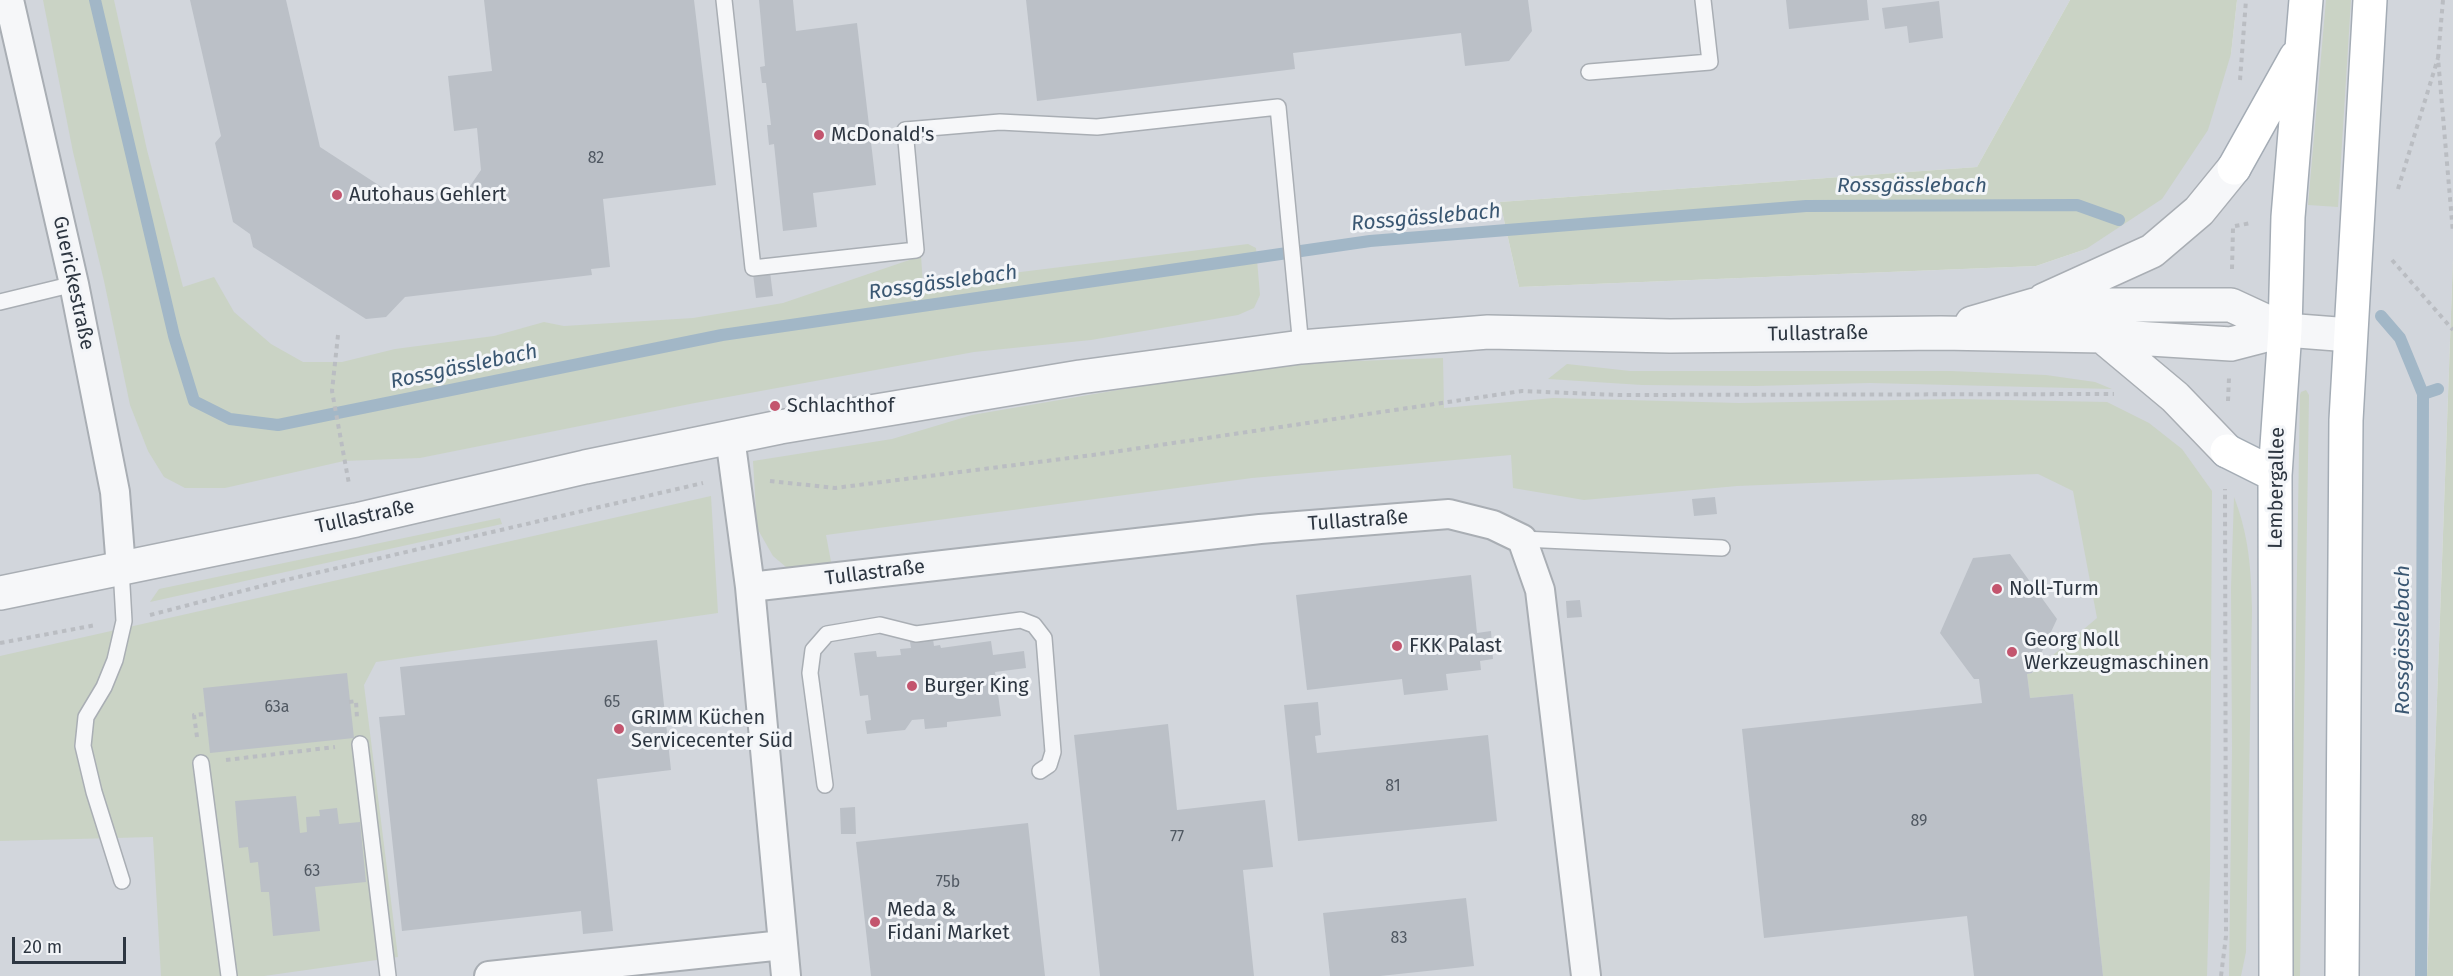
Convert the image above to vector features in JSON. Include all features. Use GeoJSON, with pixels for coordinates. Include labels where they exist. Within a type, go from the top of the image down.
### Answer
{"type":"FeatureCollection","features":[{"type":"Feature","properties":{"kind":"main road","name":"Lembergallee"},"geometry":{"type":"LineString","coordinates":[[2276,976],[2276,475],[2289,217],[2306,0]]}},
{"type":"Feature","properties":{"kind":"main road"},"geometry":{"type":"LineString","coordinates":[[2342,976],[2346,420],[2370,0]]}},
{"type":"Feature","properties":{"kind":"main road"},"geometry":{"type":"LineString","coordinates":[[2234,168],[2301,48]]}},
{"type":"Feature","properties":{"kind":"main road"},"geometry":{"type":"LineString","coordinates":[[2227,451],[2276,475]]}},
{"type":"Feature","properties":{"kind":"main road"},"geometry":{"type":"LineString","coordinates":[[2254,976],[2276,891]]}},
{"type":"Feature","properties":{"kind":"street","name":"Guerickestraße"},"geometry":{"type":"LineString","coordinates":[[9,0],[74,284],[115,492],[121,568]]}},
{"type":"Feature","properties":{"kind":"street"},"geometry":{"type":"LineString","coordinates":[[2034,305],[2152,250],[2199,211],[2234,168]]}},
{"type":"Feature","properties":{"kind":"street","name":"Tullastraße"},"geometry":{"type":"LineString","coordinates":[[1941,333],[2034,305],[2231,305],[2285,330]]}},
{"type":"Feature","properties":{"kind":"street","name":"Tullastraße"},"geometry":{"type":"LineString","coordinates":[[0,593],[356,520],[585,467],[730,437],[1068,379],[1301,347],[1488,332],[1670,336],[1941,333],[2102,336],[2231,344],[2285,330],[2350,334]]}},
{"type":"Feature","properties":{"kind":"street"},"geometry":{"type":"LineString","coordinates":[[2102,336],[2175,397],[2227,451]]}},
{"type":"Feature","properties":{"kind":"street"},"geometry":{"type":"LineString","coordinates":[[730,437],[750,587],[786,976]]}},
{"type":"Feature","properties":{"kind":"street","name":"Tullastraße"},"geometry":{"type":"LineString","coordinates":[[750,587],[1260,529],[1449,514],[1493,525],[1522,539]]}},
{"type":"Feature","properties":{"kind":"street"},"geometry":{"type":"LineString","coordinates":[[1522,539],[1540,590],[1586,976]]}},
{"type":"Feature","properties":{"kind":"street"},"geometry":{"type":"LineString","coordinates":[[489,976],[783,945]]}},
{"type":"Feature","properties":{"kind":"lane"},"geometry":{"type":"LineString","coordinates":[[724,0],[753,268],[916,250],[905,130],[1000,122],[1097,127],[1278,107],[1295,304],[1301,347]]}},
{"type":"Feature","properties":{"kind":"lane"},"geometry":{"type":"LineString","coordinates":[[1589,72],[1710,62],[1703,0]]}},
{"type":"Feature","properties":{"kind":"lane"},"geometry":{"type":"LineString","coordinates":[[0,302],[74,284]]}},
{"type":"Feature","properties":{"kind":"lane"},"geometry":{"type":"LineString","coordinates":[[1522,539],[1722,548]]}},
{"type":"Feature","properties":{"kind":"lane"},"geometry":{"type":"LineString","coordinates":[[121,568],[124,621],[115,660],[104,687],[86,717],[83,746],[94,792],[122,882]]}},
{"type":"Feature","properties":{"kind":"lane"},"geometry":{"type":"LineString","coordinates":[[825,785],[810,673],[813,650],[827,634],[880,625],[916,634],[1021,620],[1034,625],[1044,638],[1053,752],[1049,765],[1040,771]]}},
{"type":"Feature","properties":{"kind":"lane"},"geometry":{"type":"LineString","coordinates":[[360,744],[388,976]]}},
{"type":"Feature","properties":{"kind":"lane"},"geometry":{"type":"LineString","coordinates":[[201,763],[229,976]]}},
{"type":"Feature","properties":{"kind":"path"},"geometry":{"type":"LineString","coordinates":[[2443,0],[2438,58],[2453,233]]}},
{"type":"Feature","properties":{"kind":"path"},"geometry":{"type":"LineString","coordinates":[[2396,194],[2438,58]]}},
{"type":"Feature","properties":{"kind":"path"},"geometry":{"type":"LineString","coordinates":[[2390,250],[2392,260],[2453,330]]}},
{"type":"Feature","properties":{"kind":"path"},"geometry":{"type":"LineString","coordinates":[[338,335],[332,391],[356,520]]}},
{"type":"Feature","properties":{"kind":"path"},"geometry":{"type":"LineString","coordinates":[[0,643],[124,621],[277,582],[734,476],[835,488],[1093,455],[1522,391],[1618,395],[2102,393]]}},
{"type":"Feature","properties":{"kind":"path"},"geometry":{"type":"LineString","coordinates":[[2221,976],[2226,936],[2224,497]]}},
{"type":"Feature","properties":{"kind":"path"},"geometry":{"type":"LineString","coordinates":[[205,714],[194,715],[201,763],[360,744],[356,701],[349,702]]}},
{"type":"Feature","properties":{"kind":"shaded area"},"geometry":{"type":"Polygon","coordinates":[[[0,0],[2070,0],[1977,167],[1500,202],[1519,287],[2036,266],[2086,249],[2231,54],[2237,0],[2453,0],[2453,258],[2427,976],[0,976],[0,0]]]}},
{"type":"Feature","properties":{"kind":"green space"},"geometry":{"type":"Polygon","coordinates":[[[43,0],[114,0],[147,150],[183,287],[214,277],[234,312],[271,344],[303,362],[342,362],[395,349],[494,336],[544,322],[564,326],[693,318],[783,303],[921,256],[923,284],[1248,244],[1256,248],[1260,295],[1254,308],[1238,315],[1091,340],[974,352],[695,403],[420,458],[344,461],[225,488],[185,488],[164,477],[148,451],[130,405],[104,281],[73,152],[43,0]]]}},
{"type":"Feature","properties":{"kind":"green space"},"geometry":{"type":"Polygon","coordinates":[[[2070,0],[2237,0],[2231,54],[2208,130],[2162,199],[2086,249],[2036,266],[1519,287],[1500,202],[1977,167],[2070,0]]]}},
{"type":"Feature","properties":{"kind":"green space"},"geometry":{"type":"Polygon","coordinates":[[[2326,0],[2351,0],[2338,207],[2308,205],[2326,0]]]}},
{"type":"Feature","properties":{"kind":"green space"},"geometry":{"type":"Polygon","coordinates":[[[2453,258],[2453,976],[2427,976],[2453,258]]]}},
{"type":"Feature","properties":{"kind":"green space"},"geometry":{"type":"Polygon","coordinates":[[[1443,358],[1444,408],[1553,398],[1739,403],[1956,399],[2107,402],[2149,423],[2182,449],[2212,491],[2210,872],[2207,976],[2103,976],[2073,694],[2030,698],[2027,674],[2032,673],[2097,618],[2073,491],[2038,474],[1737,486],[1584,500],[1513,488],[1511,455],[1252,478],[826,535],[832,567],[786,567],[773,556],[757,528],[753,461],[892,439],[972,415],[1269,364],[1443,358]]]}},
{"type":"Feature","properties":{"kind":"green space"},"geometry":{"type":"Polygon","coordinates":[[[1567,364],[1630,371],[1951,371],[2046,375],[2095,382],[2112,389],[1870,383],[1755,386],[1642,385],[1548,379],[1567,364]]]}},
{"type":"Feature","properties":{"kind":"green space"},"geometry":{"type":"Polygon","coordinates":[[[2306,390],[2309,395],[2300,976],[2290,976],[2300,395],[2306,390]]]}},
{"type":"Feature","properties":{"kind":"green space"},"geometry":{"type":"Polygon","coordinates":[[[711,496],[718,613],[376,662],[364,685],[398,957],[264,976],[161,976],[153,837],[0,841],[0,656],[711,496]]]}},
{"type":"Feature","properties":{"kind":"green space"},"geometry":{"type":"Polygon","coordinates":[[[2234,497],[2243,525],[2248,552],[2252,609],[2246,952],[2241,976],[2229,976],[2232,749],[2231,588],[2234,497]]]}},
{"type":"Feature","properties":{"kind":"green space"},"geometry":{"type":"Polygon","coordinates":[[[500,518],[502,524],[150,602],[159,589],[500,518]]]}},
{"type":"Feature","properties":{"kind":"building"},"geometry":{"type":"Polygon","coordinates":[[[190,0],[286,0],[320,147],[397,197],[468,189],[481,170],[477,128],[454,131],[448,76],[492,71],[484,0],[694,0],[716,185],[603,199],[610,267],[591,269],[592,275],[405,297],[386,317],[366,319],[253,247],[250,234],[233,222],[215,143],[221,136],[190,0]]]}},
{"type":"Feature","properties":{"kind":"building","name":"McDonald's"},"geometry":{"type":"Polygon","coordinates":[[[759,0],[793,0],[796,31],[857,23],[876,185],[813,193],[817,227],[783,231],[774,144],[769,145],[767,125],[771,125],[766,83],[762,83],[760,67],[765,66],[759,0]]]}},
{"type":"Feature","properties":{"kind":"building"},"geometry":{"type":"Polygon","coordinates":[[[1026,0],[1528,0],[1532,31],[1509,61],[1465,66],[1461,33],[1293,53],[1295,69],[1037,101],[1026,0]]]}},
{"type":"Feature","properties":{"kind":"building"},"geometry":{"type":"Polygon","coordinates":[[[1786,0],[1867,0],[1869,20],[1789,29],[1786,0]]]}},
{"type":"Feature","properties":{"kind":"building"},"geometry":{"type":"Polygon","coordinates":[[[1939,1],[1943,38],[1909,43],[1907,26],[1885,29],[1882,8],[1939,1]]]}},
{"type":"Feature","properties":{"kind":"building"},"geometry":{"type":"Polygon","coordinates":[[[770,272],[773,296],[756,298],[753,274],[770,272]]]}},
{"type":"Feature","properties":{"kind":"building"},"geometry":{"type":"Polygon","coordinates":[[[1715,497],[1717,514],[1694,516],[1692,499],[1715,497]]]}},
{"type":"Feature","properties":{"kind":"building"},"geometry":{"type":"Polygon","coordinates":[[[2010,554],[2057,619],[2032,673],[2027,674],[2030,698],[2073,694],[2103,976],[1974,976],[1967,916],[1764,938],[1742,729],[1982,703],[1979,679],[1974,679],[1940,633],[1973,558],[2010,554]]]}},
{"type":"Feature","properties":{"kind":"building","name":"FKK Palast"},"geometry":{"type":"Polygon","coordinates":[[[1471,575],[1477,633],[1491,631],[1493,659],[1480,661],[1481,670],[1446,674],[1448,690],[1404,695],[1402,679],[1307,690],[1296,595],[1471,575]]]}},
{"type":"Feature","properties":{"kind":"building"},"geometry":{"type":"Polygon","coordinates":[[[1580,600],[1582,617],[1567,618],[1566,601],[1580,600]]]}},
{"type":"Feature","properties":{"kind":"building"},"geometry":{"type":"Polygon","coordinates":[[[933,639],[934,646],[940,645],[941,648],[991,641],[993,655],[1024,651],[1026,668],[995,672],[1001,716],[947,722],[947,727],[925,729],[924,719],[912,720],[905,730],[867,734],[865,721],[871,720],[868,695],[860,696],[854,653],[876,651],[877,657],[901,655],[900,649],[911,648],[910,642],[933,639]]]}},
{"type":"Feature","properties":{"kind":"building"},"geometry":{"type":"Polygon","coordinates":[[[657,640],[671,770],[597,779],[613,931],[583,934],[581,911],[402,931],[379,717],[405,715],[400,667],[657,640]]]}},
{"type":"Feature","properties":{"kind":"building"},"geometry":{"type":"Polygon","coordinates":[[[347,673],[354,738],[210,753],[203,688],[347,673]]]}},
{"type":"Feature","properties":{"kind":"building"},"geometry":{"type":"Polygon","coordinates":[[[1318,702],[1321,735],[1315,736],[1317,753],[1488,735],[1497,821],[1298,841],[1284,705],[1318,702]]]}},
{"type":"Feature","properties":{"kind":"building"},"geometry":{"type":"Polygon","coordinates":[[[1168,724],[1177,810],[1265,800],[1273,867],[1243,870],[1254,976],[1100,976],[1074,735],[1168,724]]]}},
{"type":"Feature","properties":{"kind":"building"},"geometry":{"type":"Polygon","coordinates":[[[296,796],[300,833],[307,832],[306,817],[320,816],[319,810],[337,808],[339,824],[360,822],[366,882],[315,887],[320,931],[273,936],[269,892],[261,892],[258,862],[250,863],[248,847],[239,848],[235,801],[296,796]]]}},
{"type":"Feature","properties":{"kind":"building"},"geometry":{"type":"Polygon","coordinates":[[[855,807],[856,834],[841,834],[840,808],[855,807]]]}},
{"type":"Feature","properties":{"kind":"building"},"geometry":{"type":"Polygon","coordinates":[[[1028,823],[1045,976],[871,976],[856,842],[1028,823]]]}},
{"type":"Feature","properties":{"kind":"building"},"geometry":{"type":"Polygon","coordinates":[[[1466,898],[1474,966],[1380,976],[1330,976],[1323,913],[1466,898]]]}},
{"type":"Feature","properties":{"kind":"waterway","name":"Rossgässlebach"},"geometry":{"type":"LineString","coordinates":[[95,0],[174,336],[194,401],[230,419],[278,425],[722,335],[1370,241],[1806,206],[2077,205],[2119,220]]}},
{"type":"Feature","properties":{"kind":"waterway","name":"Rossgässlebach"},"geometry":{"type":"LineString","coordinates":[[2381,316],[2400,338],[2423,394],[2421,976]]}},
{"type":"Feature","properties":{"kind":"waterway"},"geometry":{"type":"LineString","coordinates":[[2423,394],[2438,389]]}},
{"type":"Feature","properties":{"kind":"place","name":"McDonald's"},"geometry":{"type":"Point","coordinates":[819,135]}},
{"type":"Feature","properties":{"kind":"place","name":"Autohaus Gehlert"},"geometry":{"type":"Point","coordinates":[337,195]}},
{"type":"Feature","properties":{"kind":"place","name":"Schlachthof"},"geometry":{"type":"Point","coordinates":[775,406]}},
{"type":"Feature","properties":{"kind":"place","name":"Noll-Turm"},"geometry":{"type":"Point","coordinates":[1997,589]}},
{"type":"Feature","properties":{"kind":"place","name":"FKK Palast"},"geometry":{"type":"Point","coordinates":[1397,646]}},
{"type":"Feature","properties":{"kind":"place","name":"Georg Noll Werkzeugmaschinen"},"geometry":{"type":"Point","coordinates":[2012,652]}},
{"type":"Feature","properties":{"kind":"place","name":"Burger King"},"geometry":{"type":"Point","coordinates":[912,686]}},
{"type":"Feature","properties":{"kind":"place","name":"GRIMM Küchen Servicecenter Süd"},"geometry":{"type":"Point","coordinates":[619,729]}},
{"type":"Feature","properties":{"kind":"place","name":"Meda & Fidani Market"},"geometry":{"type":"Point","coordinates":[875,922]}}]}
